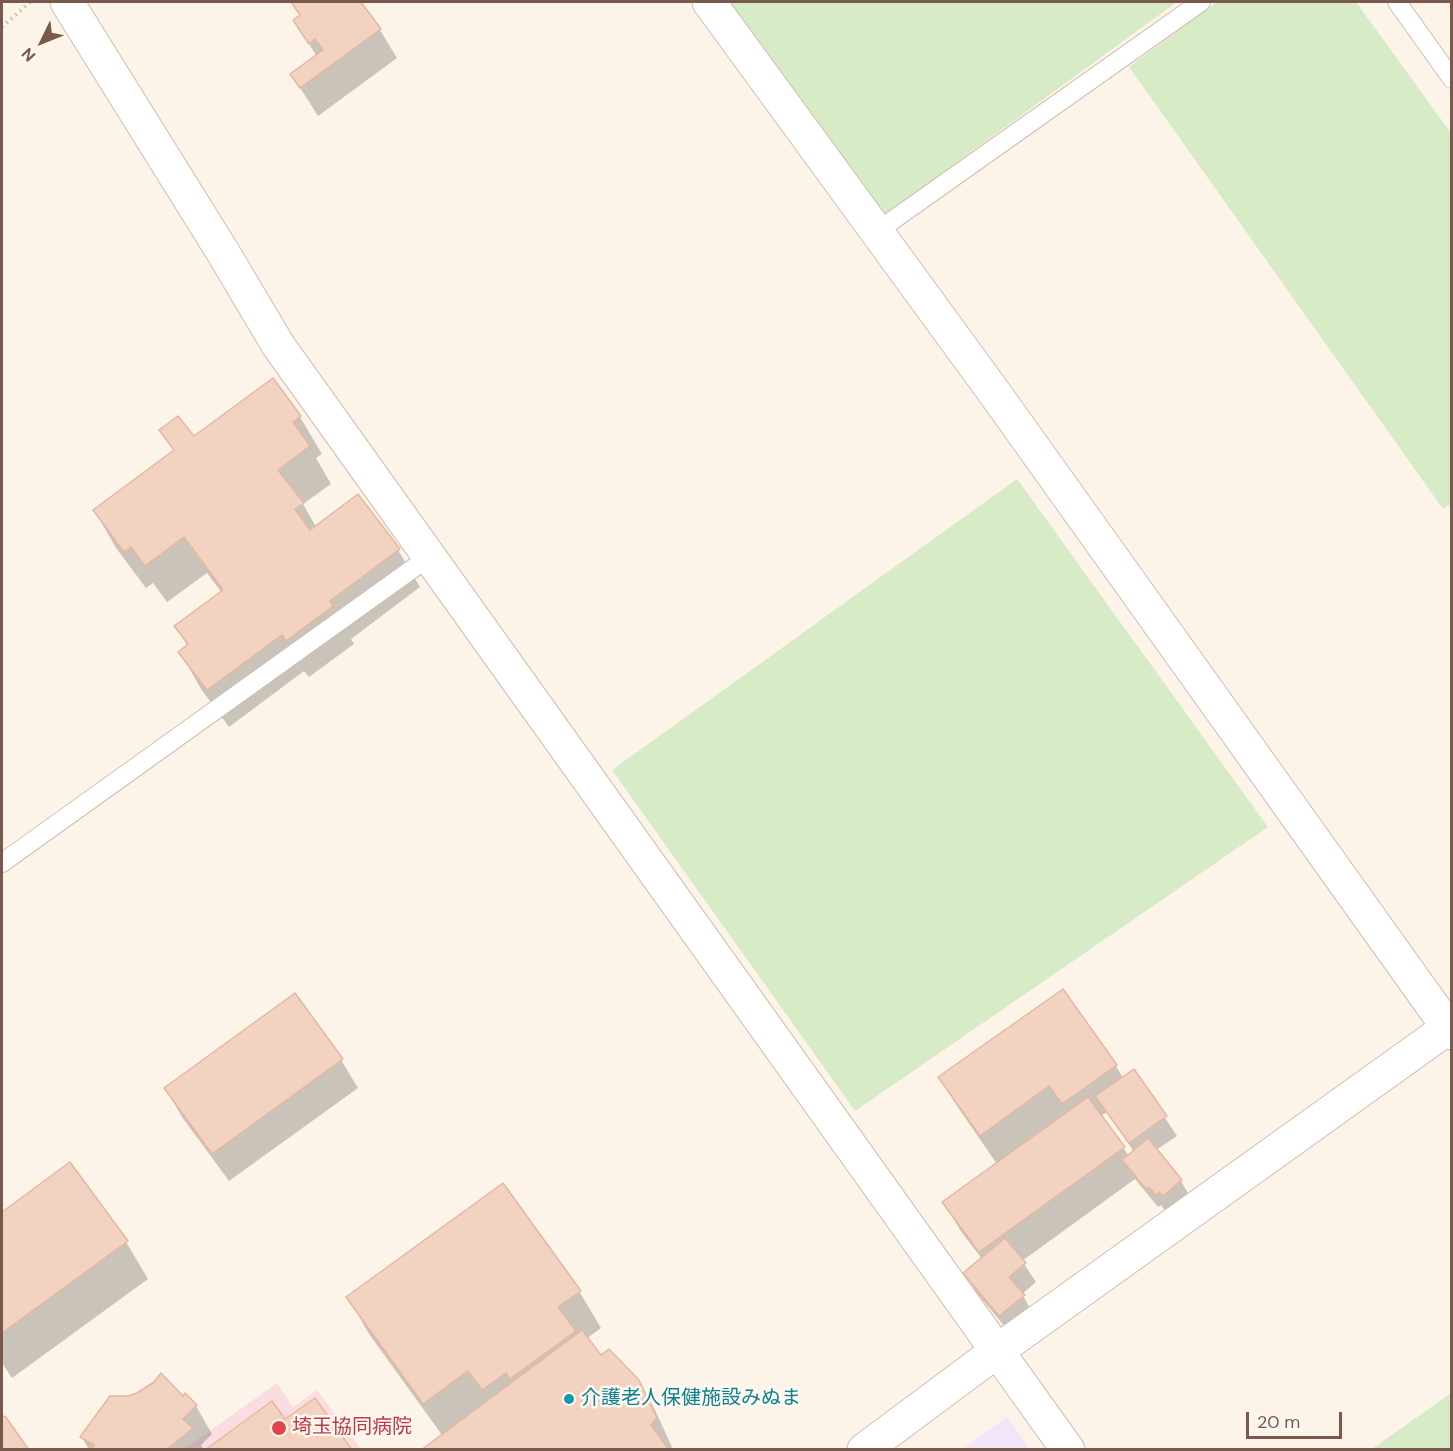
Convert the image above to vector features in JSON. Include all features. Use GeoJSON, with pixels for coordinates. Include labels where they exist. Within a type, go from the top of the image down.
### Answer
{"type":"FeatureCollection","features":[{"type":"Feature","properties":{"kind":"street"},"geometry":{"type":"LineString","coordinates":[[67,2],[278,345],[1068,1449]]}},
{"type":"Feature","properties":{"kind":"street"},"geometry":{"type":"LineString","coordinates":[[709,2],[996,395],[1450,1029],[997,1351],[864,1449]]}},
{"type":"Feature","properties":{"kind":"lane"},"geometry":{"type":"LineString","coordinates":[[876,232],[1201,2]]}},
{"type":"Feature","properties":{"kind":"lane"},"geometry":{"type":"LineString","coordinates":[[1397,2],[1452,79]]}},
{"type":"Feature","properties":{"kind":"lane"},"geometry":{"type":"LineString","coordinates":[[2,863],[429,557]]}},
{"type":"Feature","properties":{"kind":"path"},"geometry":{"type":"LineString","coordinates":[[2,27],[30,2]]}},
{"type":"Feature","properties":{"kind":"shaded area","name":"埼玉協同病院"},"geometry":{"type":"Polygon","coordinates":[[[277,1383],[293,1407],[317,1390],[361,1449],[183,1450],[277,1383]]]}},
{"type":"Feature","properties":{"kind":"shaded area"},"geometry":{"type":"Polygon","coordinates":[[[1007,1417],[1030,1449],[962,1449],[1007,1417]]]}},
{"type":"Feature","properties":{"kind":"green space"},"geometry":{"type":"Polygon","coordinates":[[[725,2],[1177,2],[879,219],[725,2]]]}},
{"type":"Feature","properties":{"kind":"green space"},"geometry":{"type":"Polygon","coordinates":[[[1217,2],[1356,2],[1451,133],[1452,503],[1443,509],[1129,67],[1217,2]]]}},
{"type":"Feature","properties":{"kind":"green space"},"geometry":{"type":"Polygon","coordinates":[[[1017,479],[1268,827],[855,1111],[612,770],[1017,479]]]}},
{"type":"Feature","properties":{"kind":"green space"},"geometry":{"type":"Polygon","coordinates":[[[1451,1393],[1451,1449],[1372,1449],[1451,1393]]]}},
{"type":"Feature","properties":{"kind":"building"},"geometry":{"type":"Polygon","coordinates":[[[291,2],[361,2],[381,29],[300,88],[290,74],[323,50],[315,39],[309,44],[293,20],[300,15],[291,2]]]}},
{"type":"Feature","properties":{"kind":"building"},"geometry":{"type":"Polygon","coordinates":[[[273,378],[301,416],[293,422],[310,446],[278,470],[304,503],[295,509],[310,530],[358,494],[400,549],[330,601],[333,606],[286,641],[282,635],[207,690],[178,652],[188,644],[174,626],[223,590],[184,537],[145,566],[131,547],[124,552],[93,510],[174,450],[159,430],[178,416],[194,436],[273,378]]]}},
{"type":"Feature","properties":{"kind":"building"},"geometry":{"type":"Polygon","coordinates":[[[1063,989],[1117,1065],[1062,1104],[1049,1086],[980,1136],[938,1077],[1063,989]]]}},
{"type":"Feature","properties":{"kind":"building"},"geometry":{"type":"Polygon","coordinates":[[[295,993],[343,1059],[212,1154],[164,1088],[295,993]]]}},
{"type":"Feature","properties":{"kind":"building"},"geometry":{"type":"Polygon","coordinates":[[[1134,1069],[1167,1116],[1129,1143],[1095,1096],[1134,1069]]]}},
{"type":"Feature","properties":{"kind":"building"},"geometry":{"type":"Polygon","coordinates":[[[1088,1097],[1125,1147],[979,1252],[942,1202],[1088,1097]]]}},
{"type":"Feature","properties":{"kind":"building"},"geometry":{"type":"Polygon","coordinates":[[[1148,1138],[1182,1180],[1163,1196],[1159,1192],[1156,1195],[1149,1187],[1146,1189],[1122,1160],[1148,1138]]]}},
{"type":"Feature","properties":{"kind":"building"},"geometry":{"type":"Polygon","coordinates":[[[70,1162],[128,1241],[2,1333],[2,1212],[70,1162]]]}},
{"type":"Feature","properties":{"kind":"building"},"geometry":{"type":"Polygon","coordinates":[[[503,1183],[581,1291],[558,1307],[576,1331],[510,1379],[506,1373],[482,1390],[468,1371],[423,1404],[346,1297],[503,1183]]]}},
{"type":"Feature","properties":{"kind":"building"},"geometry":{"type":"Polygon","coordinates":[[[1005,1238],[1026,1263],[1009,1277],[1025,1295],[999,1316],[963,1273],[1005,1238]]]}},
{"type":"Feature","properties":{"kind":"building","name":"介護老人保健施設みぬま"},"geometry":{"type":"Polygon","coordinates":[[[582,1330],[601,1355],[609,1349],[639,1380],[657,1418],[651,1425],[669,1450],[421,1450],[582,1330]]]}},
{"type":"Feature","properties":{"kind":"building"},"geometry":{"type":"Polygon","coordinates":[[[161,1373],[183,1396],[185,1393],[197,1405],[183,1419],[193,1428],[165,1450],[92,1450],[94,1445],[80,1437],[110,1396],[128,1396],[137,1393],[154,1382],[161,1373]]]}},
{"type":"Feature","properties":{"kind":"building","name":"埼玉協同病院"},"geometry":{"type":"Polygon","coordinates":[[[315,1398],[352,1450],[205,1450],[272,1401],[285,1419],[315,1398]]]}},
{"type":"Feature","properties":{"kind":"building"},"geometry":{"type":"Polygon","coordinates":[[[5,1416],[29,1450],[2,1450],[2,1418],[5,1416]]]}},
{"type":"Feature","properties":{"kind":"place","name":"介護老人保健施設みぬま"},"geometry":{"type":"Point","coordinates":[569,1399]}},
{"type":"Feature","properties":{"kind":"place","name":"埼玉協同病院"},"geometry":{"type":"Point","coordinates":[279,1428]}}]}
